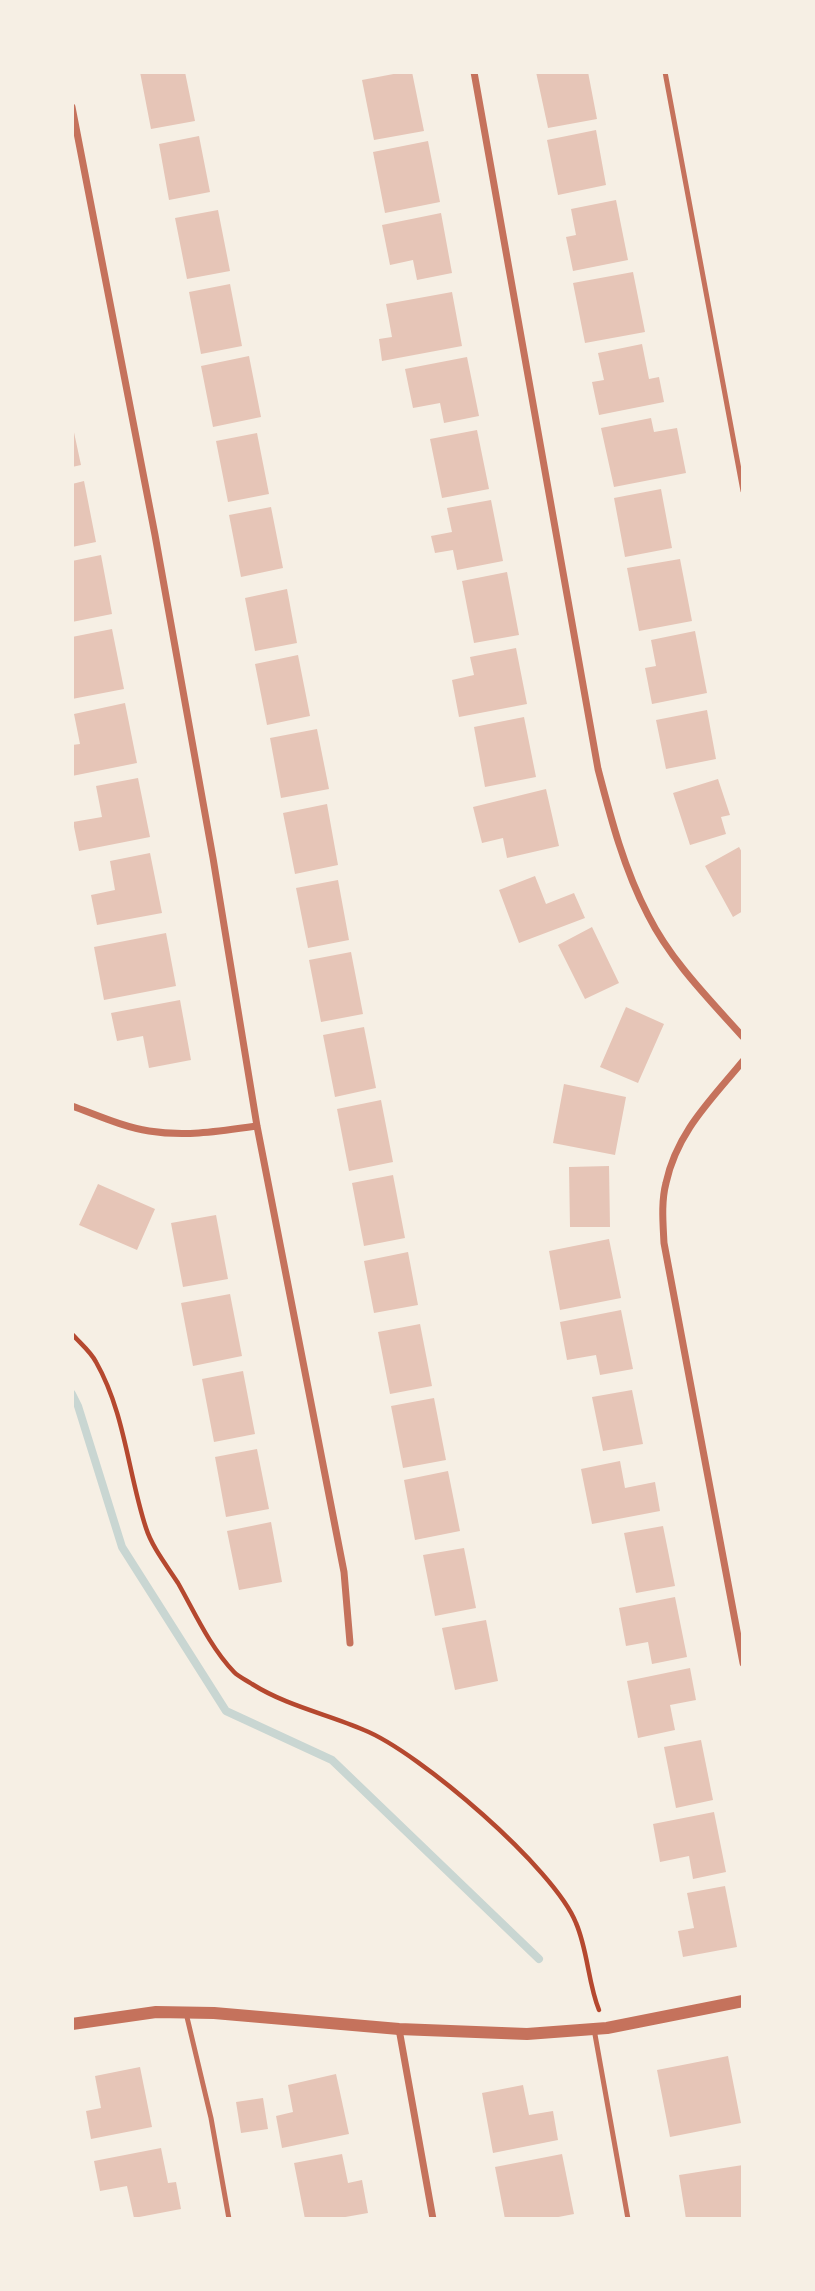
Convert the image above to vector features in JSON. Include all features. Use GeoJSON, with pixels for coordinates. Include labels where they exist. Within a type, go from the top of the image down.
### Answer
{"type":"FeatureCollection","features":[{"type":"Feature","properties":{"kind":"street"},"geometry":{"type":"LineString","coordinates":[[474,72],[598,769],[616,839],[649,917],[669,950],[743,1037]]}},
{"type":"Feature","properties":{"kind":"street"},"geometry":{"type":"LineString","coordinates":[[72,107],[160,562],[257,1126],[344,1572],[350,1643]]}},
{"type":"Feature","properties":{"kind":"street"},"geometry":{"type":"LineString","coordinates":[[743,1061],[691,1123],[674,1154],[665,1185],[663,1212],[664,1242],[743,1662]]}},
{"type":"Feature","properties":{"kind":"street"},"geometry":{"type":"LineString","coordinates":[[72,1106],[146,1131],[171,1134],[203,1134],[257,1126]]}},
{"type":"Feature","properties":{"kind":"street"},"geometry":{"type":"LineString","coordinates":[[72,2024],[156,2012],[186,2012],[399,2029],[527,2034],[601,2028],[743,2001]]}},
{"type":"Feature","properties":{"kind":"street"},"geometry":{"type":"LineString","coordinates":[[399,2029],[433,2219]]}},
{"type":"Feature","properties":{"kind":"lane"},"geometry":{"type":"LineString","coordinates":[[665,72],[743,491]]}},
{"type":"Feature","properties":{"kind":"lane"},"geometry":{"type":"LineString","coordinates":[[186,2012],[211,2118],[229,2219]]}},
{"type":"Feature","properties":{"kind":"lane"},"geometry":{"type":"LineString","coordinates":[[601,2028],[628,2219]]}},
{"type":"Feature","properties":{"kind":"path"},"geometry":{"type":"LineString","coordinates":[[72,1334],[95,1360],[116,1406],[134,1488],[147,1532],[213,1645],[236,1674],[264,1692],[366,1730],[410,1755],[499,1831],[540,1871],[565,1901],[577,1924],[601,2028]]}},
{"type":"Feature","properties":{"kind":"building"},"geometry":{"type":"Polygon","coordinates":[[[140,72],[185,72],[195,121],[151,129],[140,72]]]}},
{"type":"Feature","properties":{"kind":"building"},"geometry":{"type":"Polygon","coordinates":[[[412,72],[424,131],[374,140],[362,80],[412,72]]]}},
{"type":"Feature","properties":{"kind":"building"},"geometry":{"type":"Polygon","coordinates":[[[536,72],[588,72],[597,119],[548,128],[536,72]]]}},
{"type":"Feature","properties":{"kind":"building"},"geometry":{"type":"Polygon","coordinates":[[[596,130],[606,185],[558,195],[547,140],[596,130]]]}},
{"type":"Feature","properties":{"kind":"building"},"geometry":{"type":"Polygon","coordinates":[[[199,136],[210,192],[169,200],[159,144],[199,136]]]}},
{"type":"Feature","properties":{"kind":"building"},"geometry":{"type":"Polygon","coordinates":[[[428,141],[440,202],[385,213],[373,152],[428,141]]]}},
{"type":"Feature","properties":{"kind":"building"},"geometry":{"type":"Polygon","coordinates":[[[616,200],[628,260],[573,271],[566,237],[576,235],[571,209],[616,200]]]}},
{"type":"Feature","properties":{"kind":"building"},"geometry":{"type":"Polygon","coordinates":[[[218,210],[230,271],[187,279],[175,218],[218,210]]]}},
{"type":"Feature","properties":{"kind":"building"},"geometry":{"type":"Polygon","coordinates":[[[441,213],[452,273],[417,280],[413,260],[390,265],[382,225],[441,213]]]}},
{"type":"Feature","properties":{"kind":"building"},"geometry":{"type":"Polygon","coordinates":[[[633,272],[645,332],[585,343],[573,283],[633,272]]]}},
{"type":"Feature","properties":{"kind":"building"},"geometry":{"type":"Polygon","coordinates":[[[230,284],[242,346],[201,354],[189,292],[230,284]]]}},
{"type":"Feature","properties":{"kind":"building"},"geometry":{"type":"Polygon","coordinates":[[[452,292],[462,346],[382,361],[379,339],[392,337],[386,304],[452,292]]]}},
{"type":"Feature","properties":{"kind":"building"},"geometry":{"type":"Polygon","coordinates":[[[642,344],[649,379],[659,377],[664,402],[599,415],[592,382],[604,380],[598,353],[642,344]]]}},
{"type":"Feature","properties":{"kind":"building"},"geometry":{"type":"Polygon","coordinates":[[[249,356],[261,417],[213,427],[201,366],[249,356]]]}},
{"type":"Feature","properties":{"kind":"building"},"geometry":{"type":"Polygon","coordinates":[[[467,357],[479,416],[444,423],[440,403],[413,408],[405,369],[467,357]]]}},
{"type":"Feature","properties":{"kind":"building"},"geometry":{"type":"Polygon","coordinates":[[[651,418],[654,432],[677,428],[686,473],[614,487],[601,428],[651,418]]]}},
{"type":"Feature","properties":{"kind":"building"},"geometry":{"type":"Polygon","coordinates":[[[72,423],[81,465],[72,467],[72,423]]]}},
{"type":"Feature","properties":{"kind":"building"},"geometry":{"type":"Polygon","coordinates":[[[477,430],[489,489],[442,498],[430,439],[477,430]]]}},
{"type":"Feature","properties":{"kind":"building"},"geometry":{"type":"Polygon","coordinates":[[[257,433],[269,494],[228,502],[216,441],[257,433]]]}},
{"type":"Feature","properties":{"kind":"building"},"geometry":{"type":"Polygon","coordinates":[[[84,481],[96,542],[72,547],[72,484],[84,481]]]}},
{"type":"Feature","properties":{"kind":"building"},"geometry":{"type":"Polygon","coordinates":[[[661,489],[672,548],[625,557],[614,498],[661,489]]]}},
{"type":"Feature","properties":{"kind":"building"},"geometry":{"type":"Polygon","coordinates":[[[491,500],[503,561],[457,570],[453,550],[435,553],[431,536],[452,532],[447,508],[491,500]]]}},
{"type":"Feature","properties":{"kind":"building"},"geometry":{"type":"Polygon","coordinates":[[[271,507],[283,568],[241,577],[229,515],[271,507]]]}},
{"type":"Feature","properties":{"kind":"building"},"geometry":{"type":"Polygon","coordinates":[[[101,555],[112,614],[72,622],[72,561],[101,555]]]}},
{"type":"Feature","properties":{"kind":"building"},"geometry":{"type":"Polygon","coordinates":[[[680,559],[692,621],[639,631],[627,568],[680,559]]]}},
{"type":"Feature","properties":{"kind":"building"},"geometry":{"type":"Polygon","coordinates":[[[507,572],[519,635],[474,643],[462,581],[507,572]]]}},
{"type":"Feature","properties":{"kind":"building"},"geometry":{"type":"Polygon","coordinates":[[[287,589],[297,643],[255,651],[245,598],[287,589]]]}},
{"type":"Feature","properties":{"kind":"building"},"geometry":{"type":"Polygon","coordinates":[[[112,629],[124,689],[72,699],[72,637],[112,629]]]}},
{"type":"Feature","properties":{"kind":"building"},"geometry":{"type":"Polygon","coordinates":[[[695,631],[707,693],[652,704],[645,668],[656,666],[651,640],[695,631]]]}},
{"type":"Feature","properties":{"kind":"building"},"geometry":{"type":"Polygon","coordinates":[[[516,648],[527,704],[459,717],[452,680],[474,675],[470,657],[516,648]]]}},
{"type":"Feature","properties":{"kind":"building"},"geometry":{"type":"Polygon","coordinates":[[[298,655],[310,716],[267,725],[255,664],[298,655]]]}},
{"type":"Feature","properties":{"kind":"building"},"geometry":{"type":"Polygon","coordinates":[[[125,703],[137,763],[72,776],[72,745],[80,744],[74,714],[125,703]]]}},
{"type":"Feature","properties":{"kind":"building"},"geometry":{"type":"Polygon","coordinates":[[[707,710],[716,759],[666,769],[656,720],[707,710]]]}},
{"type":"Feature","properties":{"kind":"building"},"geometry":{"type":"Polygon","coordinates":[[[524,717],[536,777],[485,787],[474,727],[524,717]]]}},
{"type":"Feature","properties":{"kind":"building"},"geometry":{"type":"Polygon","coordinates":[[[317,729],[329,789],[281,798],[270,738],[317,729]]]}},
{"type":"Feature","properties":{"kind":"building"},"geometry":{"type":"Polygon","coordinates":[[[138,778],[150,837],[79,851],[73,822],[102,817],[96,786],[138,778]]]}},
{"type":"Feature","properties":{"kind":"building"},"geometry":{"type":"Polygon","coordinates":[[[718,779],[730,815],[721,817],[726,834],[690,845],[673,793],[718,779]]]}},
{"type":"Feature","properties":{"kind":"building"},"geometry":{"type":"Polygon","coordinates":[[[546,789],[559,846],[507,858],[503,838],[482,843],[473,807],[546,789]]]}},
{"type":"Feature","properties":{"kind":"building"},"geometry":{"type":"Polygon","coordinates":[[[327,804],[338,865],[295,874],[283,813],[327,804]]]}},
{"type":"Feature","properties":{"kind":"building"},"geometry":{"type":"Polygon","coordinates":[[[739,847],[743,854],[743,911],[733,917],[705,866],[739,847]]]}},
{"type":"Feature","properties":{"kind":"building"},"geometry":{"type":"Polygon","coordinates":[[[150,853],[162,913],[97,925],[91,895],[115,890],[110,861],[150,853]]]}},
{"type":"Feature","properties":{"kind":"building"},"geometry":{"type":"Polygon","coordinates":[[[535,876],[546,904],[574,893],[585,918],[519,943],[499,890],[535,876]]]}},
{"type":"Feature","properties":{"kind":"building"},"geometry":{"type":"Polygon","coordinates":[[[338,880],[349,940],[308,948],[296,888],[338,880]]]}},
{"type":"Feature","properties":{"kind":"building"},"geometry":{"type":"Polygon","coordinates":[[[592,927],[619,983],[585,999],[558,945],[592,927]]]}},
{"type":"Feature","properties":{"kind":"building"},"geometry":{"type":"Polygon","coordinates":[[[166,933],[176,986],[104,1000],[94,947],[166,933]]]}},
{"type":"Feature","properties":{"kind":"building"},"geometry":{"type":"Polygon","coordinates":[[[351,952],[363,1014],[321,1022],[309,960],[351,952]]]}},
{"type":"Feature","properties":{"kind":"building"},"geometry":{"type":"Polygon","coordinates":[[[180,1000],[191,1060],[149,1068],[143,1036],[117,1041],[111,1013],[180,1000]]]}},
{"type":"Feature","properties":{"kind":"building"},"geometry":{"type":"Polygon","coordinates":[[[626,1007],[664,1024],[638,1083],[600,1067],[626,1007]]]}},
{"type":"Feature","properties":{"kind":"building"},"geometry":{"type":"Polygon","coordinates":[[[364,1027],[376,1088],[335,1097],[323,1035],[364,1027]]]}},
{"type":"Feature","properties":{"kind":"building"},"geometry":{"type":"Polygon","coordinates":[[[564,1084],[626,1097],[615,1155],[553,1143],[564,1084]]]}},
{"type":"Feature","properties":{"kind":"building"},"geometry":{"type":"Polygon","coordinates":[[[381,1100],[393,1162],[349,1171],[337,1109],[381,1100]]]}},
{"type":"Feature","properties":{"kind":"building"},"geometry":{"type":"Polygon","coordinates":[[[609,1166],[610,1227],[570,1227],[569,1167],[609,1166]]]}},
{"type":"Feature","properties":{"kind":"building"},"geometry":{"type":"Polygon","coordinates":[[[393,1175],[405,1238],[364,1246],[352,1183],[393,1175]]]}},
{"type":"Feature","properties":{"kind":"building"},"geometry":{"type":"Polygon","coordinates":[[[98,1184],[155,1209],[137,1250],[79,1225],[98,1184]]]}},
{"type":"Feature","properties":{"kind":"building"},"geometry":{"type":"Polygon","coordinates":[[[216,1215],[228,1279],[183,1287],[171,1223],[216,1215]]]}},
{"type":"Feature","properties":{"kind":"building"},"geometry":{"type":"Polygon","coordinates":[[[609,1239],[621,1298],[560,1310],[549,1251],[609,1239]]]}},
{"type":"Feature","properties":{"kind":"building"},"geometry":{"type":"Polygon","coordinates":[[[408,1252],[418,1305],[374,1313],[364,1261],[408,1252]]]}},
{"type":"Feature","properties":{"kind":"building"},"geometry":{"type":"Polygon","coordinates":[[[230,1294],[242,1356],[193,1366],[181,1303],[230,1294]]]}},
{"type":"Feature","properties":{"kind":"building"},"geometry":{"type":"Polygon","coordinates":[[[621,1310],[633,1369],[600,1375],[596,1355],[567,1360],[560,1322],[621,1310]]]}},
{"type":"Feature","properties":{"kind":"building"},"geometry":{"type":"Polygon","coordinates":[[[420,1324],[432,1386],[390,1394],[378,1332],[420,1324]]]}},
{"type":"Feature","properties":{"kind":"building"},"geometry":{"type":"Polygon","coordinates":[[[243,1371],[255,1434],[214,1442],[202,1379],[243,1371]]]}},
{"type":"Feature","properties":{"kind":"building"},"geometry":{"type":"Polygon","coordinates":[[[632,1390],[643,1444],[603,1451],[592,1397],[632,1390]]]}},
{"type":"Feature","properties":{"kind":"building"},"geometry":{"type":"Polygon","coordinates":[[[434,1398],[446,1460],[403,1468],[391,1406],[434,1398]]]}},
{"type":"Feature","properties":{"kind":"building"},"geometry":{"type":"Polygon","coordinates":[[[257,1449],[269,1509],[226,1517],[215,1457],[257,1449]]]}},
{"type":"Feature","properties":{"kind":"building"},"geometry":{"type":"Polygon","coordinates":[[[620,1461],[625,1488],[655,1482],[660,1511],[592,1524],[581,1469],[620,1461]]]}},
{"type":"Feature","properties":{"kind":"building"},"geometry":{"type":"Polygon","coordinates":[[[448,1471],[460,1531],[415,1540],[404,1480],[448,1471]]]}},
{"type":"Feature","properties":{"kind":"building"},"geometry":{"type":"Polygon","coordinates":[[[271,1522],[282,1582],[239,1590],[227,1531],[271,1522]]]}},
{"type":"Feature","properties":{"kind":"building"},"geometry":{"type":"Polygon","coordinates":[[[663,1526],[675,1586],[636,1593],[624,1533],[663,1526]]]}},
{"type":"Feature","properties":{"kind":"building"},"geometry":{"type":"Polygon","coordinates":[[[464,1548],[476,1608],[435,1616],[423,1555],[464,1548]]]}},
{"type":"Feature","properties":{"kind":"building"},"geometry":{"type":"Polygon","coordinates":[[[675,1597],[687,1657],[652,1664],[648,1642],[626,1646],[619,1608],[675,1597]]]}},
{"type":"Feature","properties":{"kind":"building"},"geometry":{"type":"Polygon","coordinates":[[[486,1620],[498,1681],[455,1690],[442,1628],[486,1620]]]}},
{"type":"Feature","properties":{"kind":"building"},"geometry":{"type":"Polygon","coordinates":[[[690,1668],[696,1700],[670,1705],[675,1730],[638,1738],[627,1681],[690,1668]]]}},
{"type":"Feature","properties":{"kind":"building"},"geometry":{"type":"Polygon","coordinates":[[[701,1740],[713,1800],[676,1808],[664,1747],[701,1740]]]}},
{"type":"Feature","properties":{"kind":"building"},"geometry":{"type":"Polygon","coordinates":[[[714,1812],[726,1872],[693,1879],[689,1856],[660,1862],[653,1824],[714,1812]]]}},
{"type":"Feature","properties":{"kind":"building"},"geometry":{"type":"Polygon","coordinates":[[[725,1886],[737,1947],[683,1957],[678,1931],[694,1928],[687,1893],[725,1886]]]}},
{"type":"Feature","properties":{"kind":"building"},"geometry":{"type":"Polygon","coordinates":[[[728,2056],[741,2123],[670,2137],[657,2070],[728,2056]]]}},
{"type":"Feature","properties":{"kind":"building"},"geometry":{"type":"Polygon","coordinates":[[[140,2067],[152,2127],[91,2139],[86,2111],[101,2108],[95,2076],[140,2067]]]}},
{"type":"Feature","properties":{"kind":"building"},"geometry":{"type":"Polygon","coordinates":[[[336,2074],[349,2134],[282,2148],[276,2116],[293,2112],[288,2085],[336,2074]]]}},
{"type":"Feature","properties":{"kind":"building"},"geometry":{"type":"Polygon","coordinates":[[[523,2085],[529,2115],[553,2111],[558,2140],[493,2153],[482,2093],[523,2085]]]}},
{"type":"Feature","properties":{"kind":"building"},"geometry":{"type":"Polygon","coordinates":[[[263,2098],[268,2129],[241,2133],[236,2102],[263,2098]]]}},
{"type":"Feature","properties":{"kind":"building"},"geometry":{"type":"Polygon","coordinates":[[[161,2148],[168,2183],[176,2182],[181,2209],[134,2218],[127,2186],[100,2191],[94,2161],[161,2148]]]}},
{"type":"Feature","properties":{"kind":"building"},"geometry":{"type":"Polygon","coordinates":[[[342,2154],[348,2183],[362,2180],[368,2213],[334,2219],[305,2219],[294,2163],[342,2154]]]}},
{"type":"Feature","properties":{"kind":"building"},"geometry":{"type":"Polygon","coordinates":[[[562,2154],[574,2214],[548,2219],[505,2219],[495,2167],[562,2154]]]}},
{"type":"Feature","properties":{"kind":"building"},"geometry":{"type":"Polygon","coordinates":[[[743,2165],[743,2219],[686,2219],[679,2175],[743,2165]]]}},
{"type":"Feature","properties":{"kind":"waterway"},"geometry":{"type":"LineString","coordinates":[[72,1394],[122,1547],[226,1711],[332,1760],[539,1959]]}}]}
